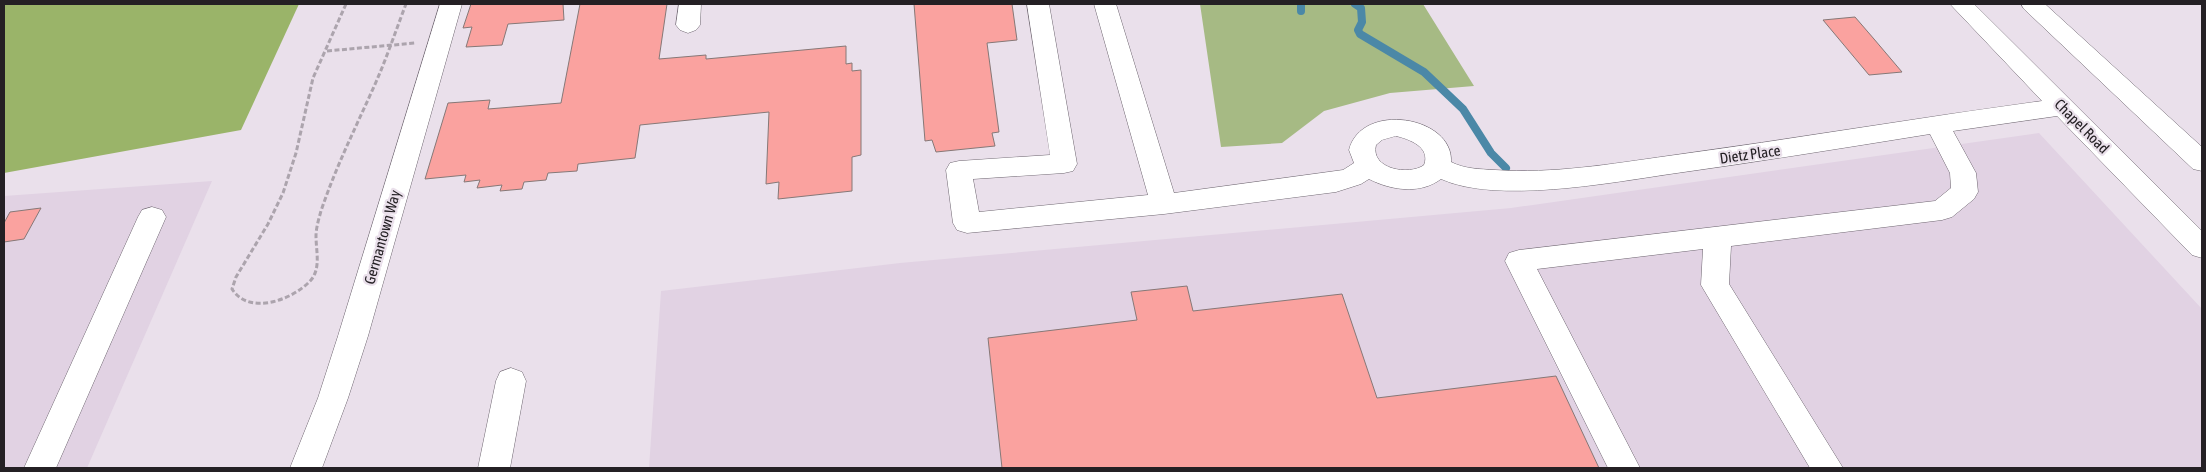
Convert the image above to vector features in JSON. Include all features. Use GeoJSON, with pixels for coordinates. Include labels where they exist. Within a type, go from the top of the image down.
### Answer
{"type":"FeatureCollection","features":[{"type":"Feature","properties":{"kind":"street","name":"Germantown Way"},"geometry":{"type":"LineString","coordinates":[[306,468],[333,398],[353,336],[451,4]]}},
{"type":"Feature","properties":{"kind":"street"},"geometry":{"type":"LineString","coordinates":[[1038,4],[1064,164],[959,170],[967,223],[1164,204],[1336,182],[1352,177],[1370,165]]}},
{"type":"Feature","properties":{"kind":"street"},"geometry":{"type":"LineString","coordinates":[[1105,4],[1164,204]]}},
{"type":"Feature","properties":{"kind":"street","name":"Chapel Road"},"geometry":{"type":"LineString","coordinates":[[1961,4],[2198,238]]}},
{"type":"Feature","properties":{"kind":"street"},"geometry":{"type":"LineString","coordinates":[[2032,4],[2202,162]]}},
{"type":"Feature","properties":{"kind":"street","name":"Dietz Place"},"geometry":{"type":"LineString","coordinates":[[1437,167],[1460,177],[1518,181],[1589,176],[1772,151],[1937,124],[2064,107]]}},
{"type":"Feature","properties":{"kind":"street"},"geometry":{"type":"LineString","coordinates":[[1624,468],[1519,261],[1942,210],[1965,192],[1964,173],[1937,124]]}},
{"type":"Feature","properties":{"kind":"street"},"geometry":{"type":"LineString","coordinates":[[1396,127],[1409,128],[1431,140],[1437,149],[1439,158],[1437,167],[1431,173],[1412,180],[1388,177],[1370,165],[1364,156],[1363,147],[1366,139],[1373,132],[1396,127]]}},
{"type":"Feature","properties":{"kind":"street"},"geometry":{"type":"LineString","coordinates":[[40,468],[152,217]]}},
{"type":"Feature","properties":{"kind":"street"},"geometry":{"type":"LineString","coordinates":[[1718,237],[1715,285],[1827,468]]}},
{"type":"Feature","properties":{"kind":"street"},"geometry":{"type":"LineString","coordinates":[[494,468],[511,381]]}},
{"type":"Feature","properties":{"kind":"path"},"geometry":{"type":"LineString","coordinates":[[346,4],[333,30],[327,51],[313,78],[296,152],[283,194],[268,224],[236,278],[232,289],[237,298],[245,302],[276,302],[293,294],[310,280],[317,267],[316,235],[320,214],[334,173],[358,123],[406,4]]}},
{"type":"Feature","properties":{"kind":"path"},"geometry":{"type":"LineString","coordinates":[[327,51],[440,41]]}},
{"type":"Feature","properties":{"kind":"shaded area"},"geometry":{"type":"Polygon","coordinates":[[[2039,133],[2202,309],[2202,468],[649,468],[661,291],[900,263],[1511,208],[2039,133]]]}},
{"type":"Feature","properties":{"kind":"shaded area"},"geometry":{"type":"Polygon","coordinates":[[[212,181],[87,468],[4,468],[4,196],[212,181]]]}},
{"type":"Feature","properties":{"kind":"green space"},"geometry":{"type":"Polygon","coordinates":[[[4,4],[299,4],[241,130],[4,173],[4,4]]]}},
{"type":"Feature","properties":{"kind":"green space"},"geometry":{"type":"Polygon","coordinates":[[[1200,4],[1423,4],[1474,86],[1390,93],[1324,111],[1282,143],[1221,147],[1200,4]]]}},
{"type":"Feature","properties":{"kind":"building"},"geometry":{"type":"Polygon","coordinates":[[[471,4],[563,4],[564,20],[508,24],[502,45],[466,47],[472,27],[463,28],[471,4]]]}},
{"type":"Feature","properties":{"kind":"building"},"geometry":{"type":"Polygon","coordinates":[[[580,4],[667,4],[659,59],[706,55],[706,59],[846,46],[846,64],[852,63],[852,71],[861,70],[861,155],[852,157],[852,191],[778,199],[779,182],[766,184],[769,112],[640,125],[635,158],[578,164],[577,171],[548,173],[546,180],[524,182],[522,189],[500,191],[502,185],[477,188],[480,180],[464,182],[466,175],[425,179],[448,103],[490,100],[488,109],[561,103],[580,4]]]}},
{"type":"Feature","properties":{"kind":"building"},"geometry":{"type":"Polygon","coordinates":[[[914,4],[1012,4],[1017,40],[987,43],[999,132],[992,133],[995,146],[936,152],[932,140],[925,141],[914,4]]]}},
{"type":"Feature","properties":{"kind":"building"},"geometry":{"type":"Polygon","coordinates":[[[1855,17],[1902,72],[1869,75],[1823,20],[1855,17]]]}},
{"type":"Feature","properties":{"kind":"building"},"geometry":{"type":"Polygon","coordinates":[[[41,208],[24,239],[4,242],[4,223],[10,212],[41,208]]]}},
{"type":"Feature","properties":{"kind":"building"},"geometry":{"type":"Polygon","coordinates":[[[1187,286],[1193,311],[1342,294],[1377,398],[1556,376],[1599,468],[1002,468],[988,338],[1137,320],[1131,292],[1187,286]]]}},
{"type":"Feature","properties":{"kind":"waterway"},"geometry":{"type":"LineString","coordinates":[[1301,4],[1301,11]]}},
{"type":"Feature","properties":{"kind":"waterway"},"geometry":{"type":"LineString","coordinates":[[1355,4],[1361,8],[1362,22],[1358,30],[1360,34],[1424,72],[1463,109],[1491,153],[1506,168]]}}]}
